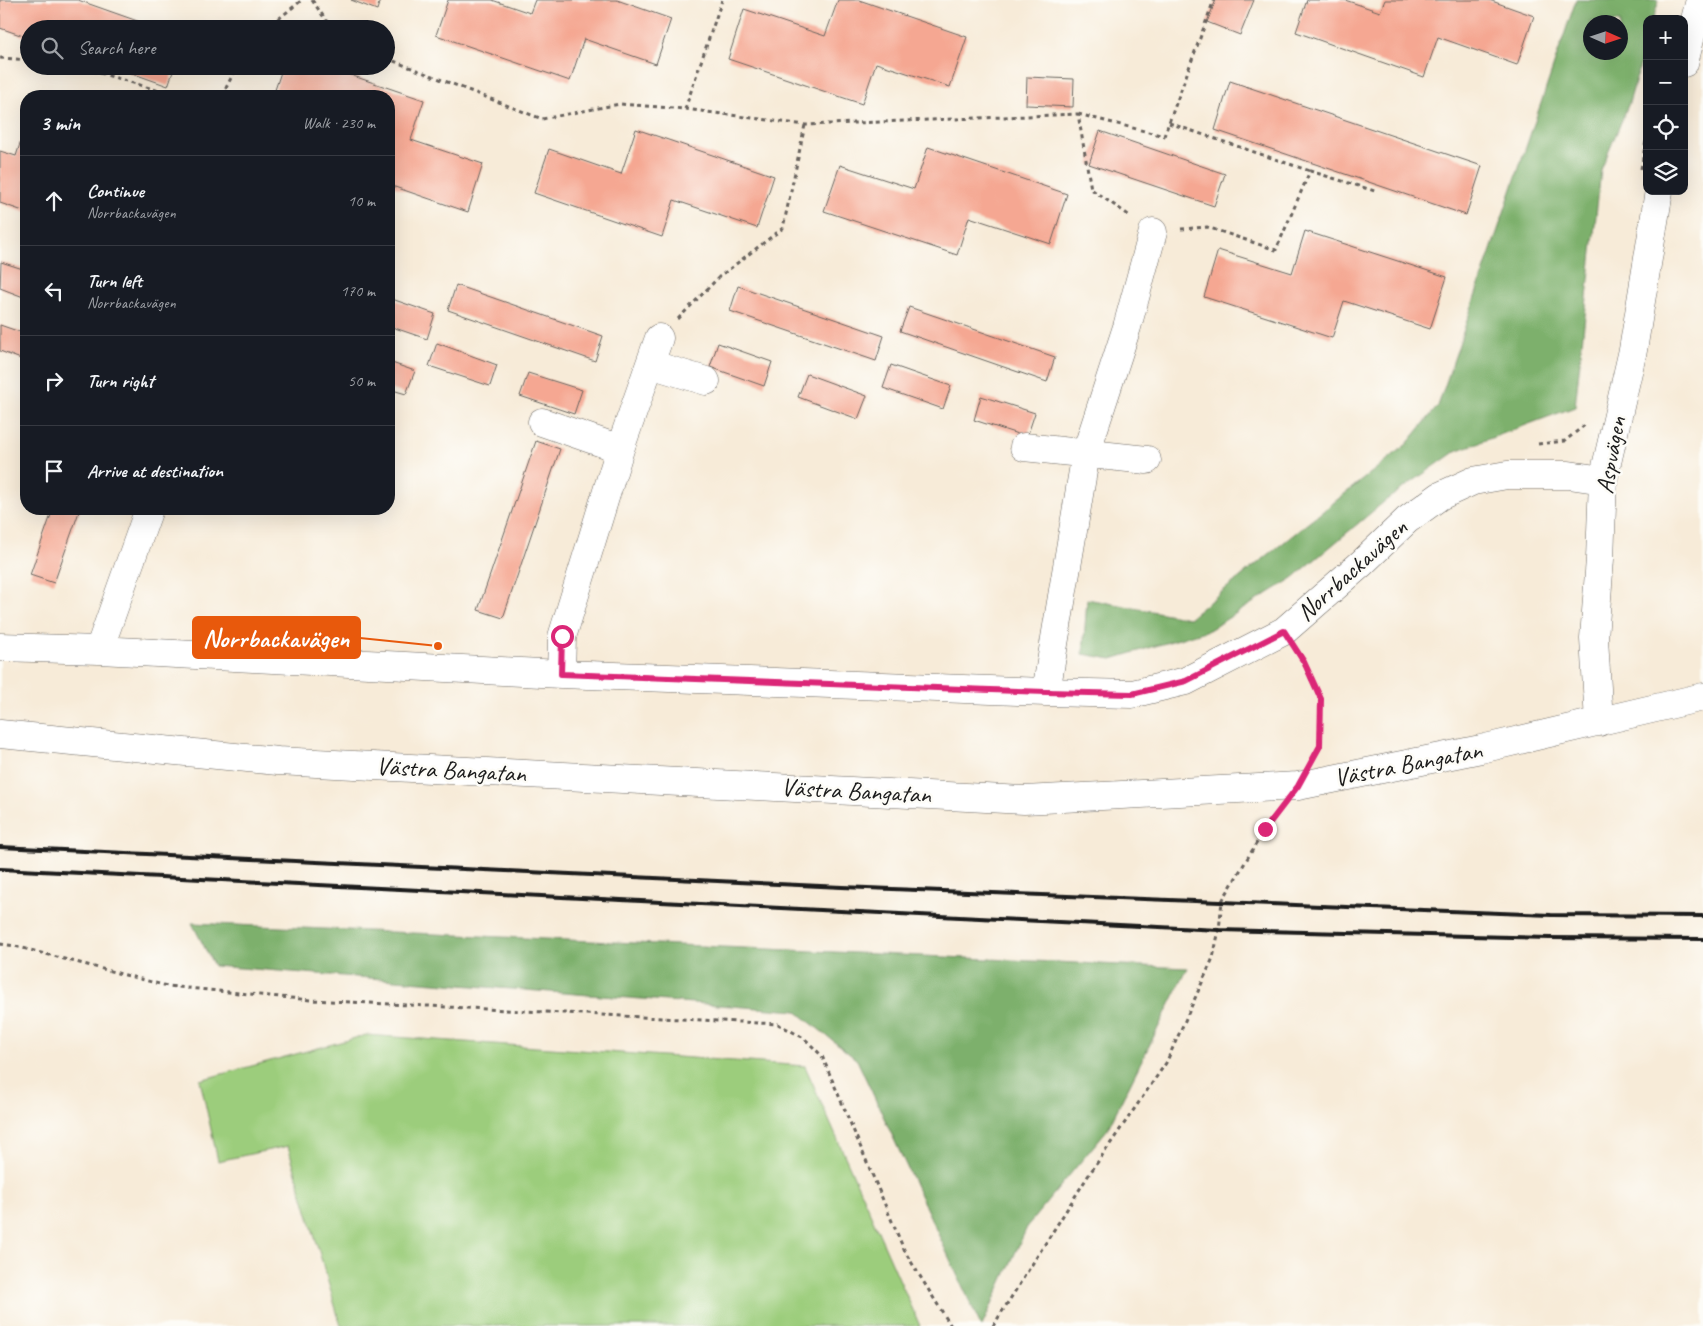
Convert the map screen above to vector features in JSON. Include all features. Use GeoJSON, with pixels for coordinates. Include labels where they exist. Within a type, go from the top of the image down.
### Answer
{"type":"FeatureCollection","features":[{"type":"Feature","properties":{"kind":"street"},"geometry":{"type":"LineString","coordinates":[[1685,60],[1700,0]]}},
{"type":"Feature","properties":{"kind":"street","name":"Aspvägen"},"geometry":{"type":"LineString","coordinates":[[1600,722],[1594,638],[1603,480],[1633,350],[1648,195]]}},
{"type":"Feature","properties":{"kind":"street"},"geometry":{"type":"LineString","coordinates":[[1046,692],[1086,454],[1127,327],[1153,232]]}},
{"type":"Feature","properties":{"kind":"street"},"geometry":{"type":"LineString","coordinates":[[561,674],[562,636],[620,449],[659,338]]}},
{"type":"Feature","properties":{"kind":"street"},"geometry":{"type":"LineString","coordinates":[[650,364],[706,381]]}},
{"type":"Feature","properties":{"kind":"street"},"geometry":{"type":"LineString","coordinates":[[542,422],[620,449]]}},
{"type":"Feature","properties":{"kind":"street"},"geometry":{"type":"LineString","coordinates":[[1024,447],[1147,460]]}},
{"type":"Feature","properties":{"kind":"street","name":"Norrbackavägen"},"geometry":{"type":"LineString","coordinates":[[0,647],[99,650],[561,674],[1132,694],[1186,681],[1284,631],[1362,563],[1407,520],[1440,496],[1473,481],[1507,475],[1569,475],[1603,480]]}},
{"type":"Feature","properties":{"kind":"street"},"geometry":{"type":"LineString","coordinates":[[99,650],[147,515]]}},
{"type":"Feature","properties":{"kind":"street","name":"Västra Bangatan"},"geometry":{"type":"LineString","coordinates":[[0,734],[278,761],[1024,800],[1298,786],[1481,749],[1703,697]]}},
{"type":"Feature","properties":{"kind":"path"},"geometry":{"type":"LineString","coordinates":[[277,20],[302,0]]}},
{"type":"Feature","properties":{"kind":"path"},"geometry":{"type":"LineString","coordinates":[[312,0],[326,20]]}},
{"type":"Feature","properties":{"kind":"path"},"geometry":{"type":"LineString","coordinates":[[684,109],[722,0]]}},
{"type":"Feature","properties":{"kind":"path"},"geometry":{"type":"LineString","coordinates":[[395,62],[542,119],[620,104],[684,109],[805,125],[1078,114],[1164,136],[1214,0]]}},
{"type":"Feature","properties":{"kind":"path"},"geometry":{"type":"LineString","coordinates":[[0,58],[20,59]]}},
{"type":"Feature","properties":{"kind":"path"},"geometry":{"type":"LineString","coordinates":[[107,75],[156,90]]}},
{"type":"Feature","properties":{"kind":"path"},"geometry":{"type":"LineString","coordinates":[[225,90],[232,75]]}},
{"type":"Feature","properties":{"kind":"path"},"geometry":{"type":"LineString","coordinates":[[1078,114],[1091,189],[1153,232],[1207,227],[1276,250],[1310,171]]}},
{"type":"Feature","properties":{"kind":"path"},"geometry":{"type":"LineString","coordinates":[[1168,123],[1378,192]]}},
{"type":"Feature","properties":{"kind":"path"},"geometry":{"type":"LineString","coordinates":[[659,338],[719,277],[783,228],[805,125]]}},
{"type":"Feature","properties":{"kind":"path"},"geometry":{"type":"LineString","coordinates":[[1529,445],[1565,441],[1588,423]]}},
{"type":"Feature","properties":{"kind":"path"},"geometry":{"type":"LineString","coordinates":[[993,1326],[1088,1176],[1166,1063],[1214,958],[1222,901],[1265,829],[1298,786],[1320,746],[1321,699],[1304,662],[1284,631]]}},
{"type":"Feature","properties":{"kind":"path"},"geometry":{"type":"LineString","coordinates":[[0,944],[15,946],[167,986],[311,1000],[778,1024],[804,1038],[822,1056],[905,1252],[951,1326]]}},
{"type":"Feature","properties":{"kind":"green space"},"geometry":{"type":"Polygon","coordinates":[[[1576,0],[1659,0],[1654,15],[1643,15],[1643,56],[1629,103],[1601,170],[1575,407],[1456,451],[1385,501],[1293,578],[1209,630],[1112,659],[1083,654],[1087,599],[1189,618],[1407,444],[1438,406],[1576,0]]]}},
{"type":"Feature","properties":{"kind":"green space"},"geometry":{"type":"Polygon","coordinates":[[[192,923],[1188,968],[1107,1130],[1028,1225],[981,1326],[857,1060],[796,1011],[214,966],[192,923]]]}},
{"type":"Feature","properties":{"kind":"green space"},"geometry":{"type":"Polygon","coordinates":[[[366,1035],[805,1066],[920,1326],[341,1326],[288,1146],[218,1161],[200,1080],[366,1035]]]}},
{"type":"Feature","properties":{"kind":"building"},"geometry":{"type":"Polygon","coordinates":[[[0,0],[78,0],[135,20],[20,20],[20,35],[0,28],[0,0]]]}},
{"type":"Feature","properties":{"kind":"building"},"geometry":{"type":"Polygon","coordinates":[[[351,0],[380,0],[377,10],[351,0]]]}},
{"type":"Feature","properties":{"kind":"building"},"geometry":{"type":"Polygon","coordinates":[[[448,0],[492,0],[530,13],[535,0],[617,0],[671,19],[656,64],[584,39],[570,81],[436,35],[448,0]]]}},
{"type":"Feature","properties":{"kind":"building"},"geometry":{"type":"Polygon","coordinates":[[[838,0],[859,0],[967,37],[950,87],[876,63],[862,104],[728,59],[744,9],[825,36],[838,0]]]}},
{"type":"Feature","properties":{"kind":"building"},"geometry":{"type":"Polygon","coordinates":[[[1216,0],[1254,0],[1240,35],[1207,22],[1216,0]]]}},
{"type":"Feature","properties":{"kind":"building"},"geometry":{"type":"Polygon","coordinates":[[[1307,0],[1345,0],[1380,12],[1385,0],[1489,0],[1534,16],[1517,65],[1438,37],[1424,77],[1296,32],[1307,0]]]}},
{"type":"Feature","properties":{"kind":"building"},"geometry":{"type":"Polygon","coordinates":[[[137,75],[172,75],[168,86],[137,75]]]}},
{"type":"Feature","properties":{"kind":"building"},"geometry":{"type":"Polygon","coordinates":[[[280,75],[350,75],[395,90],[275,90],[280,75]]]}},
{"type":"Feature","properties":{"kind":"building"},"geometry":{"type":"Polygon","coordinates":[[[1027,77],[1074,79],[1073,107],[1026,105],[1027,77]]]}},
{"type":"Feature","properties":{"kind":"building"},"geometry":{"type":"Polygon","coordinates":[[[1230,81],[1482,166],[1466,215],[1215,130],[1230,81]]]}},
{"type":"Feature","properties":{"kind":"building"},"geometry":{"type":"Polygon","coordinates":[[[395,90],[424,100],[411,140],[483,164],[468,212],[395,187],[395,90]]]}},
{"type":"Feature","properties":{"kind":"building"},"geometry":{"type":"Polygon","coordinates":[[[636,129],[774,176],[757,228],[674,200],[662,237],[534,193],[549,149],[621,174],[636,129]]]}},
{"type":"Feature","properties":{"kind":"building"},"geometry":{"type":"Polygon","coordinates":[[[1100,131],[1225,174],[1214,206],[1089,164],[1100,131]]]}},
{"type":"Feature","properties":{"kind":"building"},"geometry":{"type":"Polygon","coordinates":[[[20,144],[20,210],[0,203],[0,151],[16,156],[20,144]]]}},
{"type":"Feature","properties":{"kind":"building"},"geometry":{"type":"Polygon","coordinates":[[[928,147],[1067,194],[1051,244],[969,217],[957,255],[824,211],[840,165],[914,189],[928,147]]]}},
{"type":"Feature","properties":{"kind":"building"},"geometry":{"type":"Polygon","coordinates":[[[1305,231],[1447,277],[1430,329],[1344,301],[1332,338],[1204,297],[1218,250],[1292,273],[1305,231]]]}},
{"type":"Feature","properties":{"kind":"building"},"geometry":{"type":"Polygon","coordinates":[[[1,262],[20,268],[20,296],[0,288],[1,262]]]}},
{"type":"Feature","properties":{"kind":"building"},"geometry":{"type":"Polygon","coordinates":[[[456,285],[603,336],[595,361],[448,310],[456,285]]]}},
{"type":"Feature","properties":{"kind":"building"},"geometry":{"type":"Polygon","coordinates":[[[738,286],[884,336],[876,361],[730,311],[738,286]]]}},
{"type":"Feature","properties":{"kind":"building"},"geometry":{"type":"Polygon","coordinates":[[[395,300],[435,314],[427,339],[395,328],[395,300]]]}},
{"type":"Feature","properties":{"kind":"building"},"geometry":{"type":"Polygon","coordinates":[[[909,307],[1055,357],[1047,382],[900,331],[909,307]]]}},
{"type":"Feature","properties":{"kind":"building"},"geometry":{"type":"Polygon","coordinates":[[[0,325],[20,332],[20,359],[0,351],[0,325]]]}},
{"type":"Feature","properties":{"kind":"building"},"geometry":{"type":"Polygon","coordinates":[[[437,343],[497,365],[490,386],[429,366],[437,343]]]}},
{"type":"Feature","properties":{"kind":"building"},"geometry":{"type":"Polygon","coordinates":[[[718,343],[772,362],[764,386],[710,367],[718,343]]]}},
{"type":"Feature","properties":{"kind":"building"},"geometry":{"type":"Polygon","coordinates":[[[395,364],[415,371],[406,394],[395,391],[395,364]]]}},
{"type":"Feature","properties":{"kind":"building"},"geometry":{"type":"Polygon","coordinates":[[[891,365],[951,386],[943,409],[883,388],[891,365]]]}},
{"type":"Feature","properties":{"kind":"building"},"geometry":{"type":"Polygon","coordinates":[[[528,373],[582,390],[574,414],[520,396],[528,373]]]}},
{"type":"Feature","properties":{"kind":"building"},"geometry":{"type":"Polygon","coordinates":[[[807,374],[867,396],[858,419],[798,397],[807,374]]]}},
{"type":"Feature","properties":{"kind":"building"},"geometry":{"type":"Polygon","coordinates":[[[981,396],[1035,413],[1027,437],[974,420],[981,396]]]}},
{"type":"Feature","properties":{"kind":"building"},"geometry":{"type":"Polygon","coordinates":[[[536,441],[560,449],[503,618],[478,610],[536,441]]]}},
{"type":"Feature","properties":{"kind":"building"},"geometry":{"type":"Polygon","coordinates":[[[51,515],[78,515],[54,583],[30,575],[51,515]]]}},
{"type":"Feature","properties":{"kind":"railway"},"geometry":{"type":"LineString","coordinates":[[0,847],[842,887],[1551,915],[1703,916]]}},
{"type":"Feature","properties":{"kind":"railway"},"geometry":{"type":"LineString","coordinates":[[0,869],[1219,930],[1550,938],[1703,939]]}},
{"type":"Feature","properties":{"kind":"place","name":"Norrbackavägen"},"geometry":{"type":"Point","coordinates":[438,646]}},
{"type":"Feature","properties":{"kind":"route"},"geometry":{"type":"LineString","coordinates":[[562,636],[561,674],[1132,694],[1186,681],[1284,631],[1304,662],[1321,699],[1320,746],[1298,786],[1265,829]]}}]}
